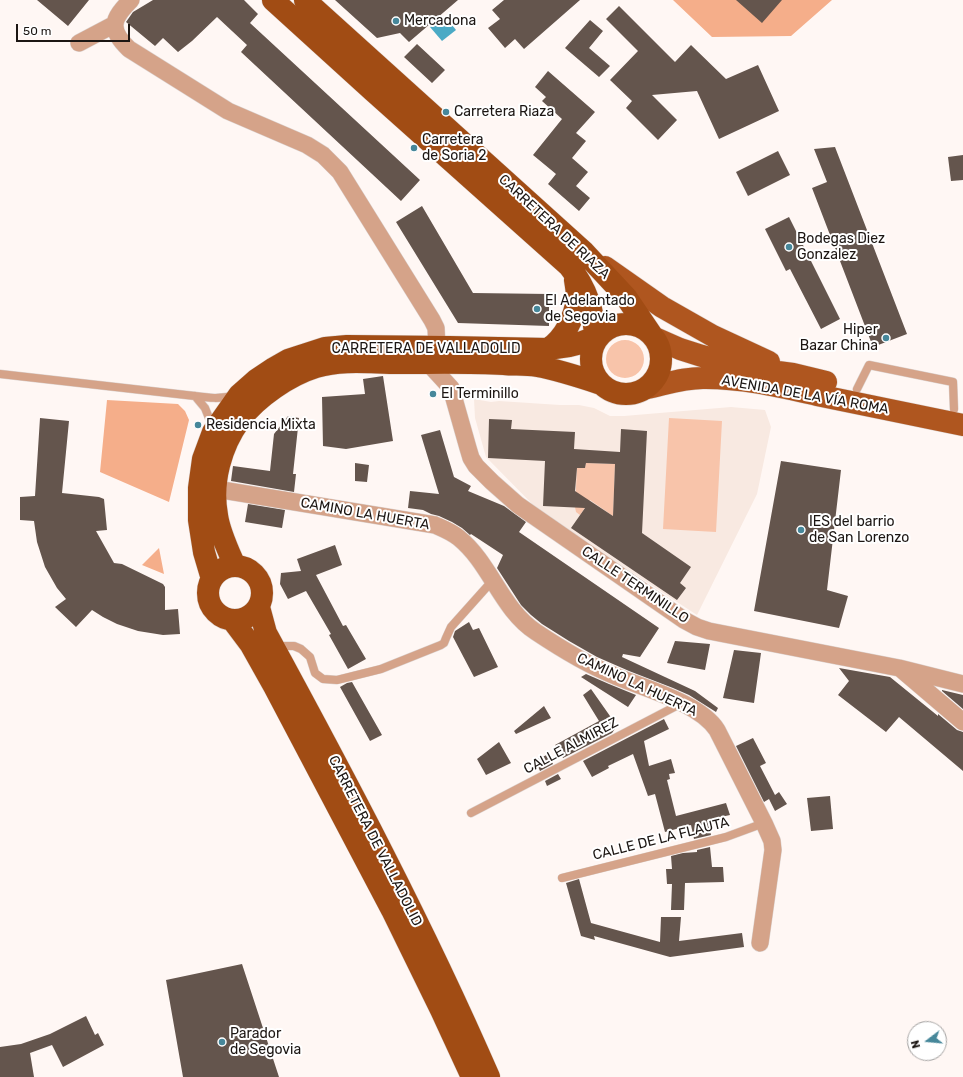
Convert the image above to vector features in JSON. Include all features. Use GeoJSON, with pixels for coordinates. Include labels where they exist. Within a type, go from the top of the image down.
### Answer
{"type":"FeatureCollection","features":[{"type":"Feature","properties":{"kind":"highway","name":"CARRETERA DE RIAZA"},"geometry":{"type":"LineString","coordinates":[[273,0],[372,90],[577,259],[626,297],[653,336]]}},
{"type":"Feature","properties":{"kind":"highway","name":"CARRETERA DE RIAZA"},"geometry":{"type":"LineString","coordinates":[[305,0],[577,259],[577,276],[586,294],[598,336]]}},
{"type":"Feature","properties":{"kind":"highway"},"geometry":{"type":"LineString","coordinates":[[548,349],[559,340],[572,318],[576,305],[577,291],[574,274],[577,259]]}},
{"type":"Feature","properties":{"kind":"highway"},"geometry":{"type":"LineString","coordinates":[[624,323],[642,327],[653,336],[660,348],[661,365],[654,380],[647,388],[632,394],[620,394],[601,384],[594,375],[591,364],[591,352],[598,336],[613,325],[624,323]]}},
{"type":"Feature","properties":{"kind":"highway","name":"CARRETERA DE VALLADOLID"},"geometry":{"type":"LineString","coordinates":[[235,566],[217,516],[215,503],[217,477],[221,458],[230,437],[240,420],[254,405],[285,380],[316,367],[330,364],[432,355],[548,349],[577,344],[598,336]]}},
{"type":"Feature","properties":{"kind":"highway","name":"CARRETERA DE VALLADOLID"},"geometry":{"type":"LineString","coordinates":[[212,579],[204,552],[199,520],[199,488],[204,460],[214,431],[240,395],[256,380],[288,360],[326,348],[347,346],[432,355],[471,363],[536,366],[573,375],[601,384]]}},
{"type":"Feature","properties":{"kind":"highway"},"geometry":{"type":"LineString","coordinates":[[235,566],[243,567],[256,576],[261,583],[263,591],[259,607],[248,618],[240,621],[232,621],[216,613],[211,606],[208,597],[208,588],[212,579],[218,572],[226,567],[235,566]]}},
{"type":"Feature","properties":{"kind":"highway","name":"CARRETERA DE VALLADOLID"},"geometry":{"type":"LineString","coordinates":[[259,607],[266,633],[389,866],[463,1016],[489,1077]]}},
{"type":"Feature","properties":{"kind":"highway","name":"CARRETERA DE VALLADOLID"},"geometry":{"type":"LineString","coordinates":[[232,621],[251,645],[274,686],[389,903],[472,1077]]}},
{"type":"Feature","properties":{"kind":"main road","name":"AVENIDA DE LA VÍA ROMA"},"geometry":{"type":"LineString","coordinates":[[577,259],[713,336],[793,374]]}},
{"type":"Feature","properties":{"kind":"main road","name":"AVENIDA DE LA VÍA ROMA"},"geometry":{"type":"LineString","coordinates":[[653,336],[680,349],[702,356],[755,369],[793,374],[960,415]]}},
{"type":"Feature","properties":{"kind":"main road","name":"AVENIDA DE LA VÍA ROMA"},"geometry":{"type":"LineString","coordinates":[[647,388],[699,378],[742,381],[960,415]]}},
{"type":"Feature","properties":{"kind":"street"},"geometry":{"type":"LineString","coordinates":[[131,0],[120,11],[115,24],[116,32],[121,41],[129,50],[228,111],[306,145],[323,155],[340,172],[435,324],[437,333],[432,355]]}},
{"type":"Feature","properties":{"kind":"street"},"geometry":{"type":"LineString","coordinates":[[79,43],[115,24]]}},
{"type":"Feature","properties":{"kind":"street","name":"CALLE TERMINILLO"},"geometry":{"type":"LineString","coordinates":[[432,355],[451,388],[471,458],[476,466],[518,505],[684,620],[709,631],[899,668],[963,684]]}},
{"type":"Feature","properties":{"kind":"street"},"geometry":{"type":"LineString","coordinates":[[451,388],[471,363]]}},
{"type":"Feature","properties":{"kind":"street","name":"CAMINO LA HUERTA"},"geometry":{"type":"LineString","coordinates":[[216,489],[435,525],[448,531],[468,545],[478,556],[505,600],[525,624],[534,631],[578,659],[612,675],[682,703],[709,720],[714,726],[764,823],[772,842],[773,850],[760,943]]}},
{"type":"Feature","properties":{"kind":"street"},"geometry":{"type":"LineString","coordinates":[[899,668],[963,722]]}},
{"type":"Feature","properties":{"kind":"lane"},"geometry":{"type":"LineString","coordinates":[[0,374],[212,398],[240,395]]}},
{"type":"Feature","properties":{"kind":"lane"},"geometry":{"type":"LineString","coordinates":[[195,396],[205,408],[214,431]]}},
{"type":"Feature","properties":{"kind":"lane"},"geometry":{"type":"LineString","coordinates":[[274,646],[294,646],[301,649],[310,657],[315,673],[323,679],[337,680],[381,669],[441,645],[451,627],[493,580]]}},
{"type":"Feature","properties":{"kind":"lane","name":"CALLE ALMIREZ"},"geometry":{"type":"LineString","coordinates":[[472,813],[682,703]]}},
{"type":"Feature","properties":{"kind":"lane","name":"CALLE DE LA FLAUTA"},"geometry":{"type":"LineString","coordinates":[[562,878],[726,837],[764,823]]}},
{"type":"Feature","properties":{"kind":"shaded area"},"geometry":{"type":"Polygon","coordinates":[[[673,0],[832,0],[791,36],[712,37],[673,0]]]}},
{"type":"Feature","properties":{"kind":"shaded area"},"geometry":{"type":"Polygon","coordinates":[[[621,340],[629,340],[636,343],[641,348],[644,359],[641,370],[636,375],[629,378],[621,378],[614,375],[609,370],[606,363],[606,355],[609,348],[614,343],[621,340]]]}},
{"type":"Feature","properties":{"kind":"shaded area"},"geometry":{"type":"Polygon","coordinates":[[[474,399],[491,402],[499,401],[579,405],[594,408],[610,416],[731,407],[765,410],[771,427],[757,494],[697,615],[541,513],[486,457],[475,418],[474,399]]]}},
{"type":"Feature","properties":{"kind":"shaded area"},"geometry":{"type":"Polygon","coordinates":[[[107,400],[178,404],[185,411],[189,420],[169,502],[100,472],[107,400]]]}},
{"type":"Feature","properties":{"kind":"shaded area"},"geometry":{"type":"Polygon","coordinates":[[[669,418],[722,421],[716,532],[663,529],[669,418]]]}},
{"type":"Feature","properties":{"kind":"shaded area"},"geometry":{"type":"Polygon","coordinates":[[[586,463],[615,464],[613,516],[590,500],[580,515],[576,512],[577,468],[585,468],[586,463]]]}},
{"type":"Feature","properties":{"kind":"shaded area"},"geometry":{"type":"Polygon","coordinates":[[[159,548],[164,574],[142,565],[159,548]]]}},
{"type":"Feature","properties":{"kind":"water"},"geometry":{"type":"Polygon","coordinates":[[[445,16],[456,30],[442,41],[430,27],[445,16]]]}},
{"type":"Feature","properties":{"kind":"building"},"geometry":{"type":"Polygon","coordinates":[[[37,0],[89,0],[68,26],[37,0]]]}},
{"type":"Feature","properties":{"kind":"building"},"geometry":{"type":"Polygon","coordinates":[[[153,0],[244,0],[258,14],[250,23],[420,180],[401,201],[241,52],[247,45],[217,17],[178,52],[163,38],[155,46],[126,22],[133,12],[153,0]]]}},
{"type":"Feature","properties":{"kind":"building","name":"Mercadona"},"geometry":{"type":"Polygon","coordinates":[[[335,0],[458,0],[409,42],[400,33],[377,38],[335,0]]]}},
{"type":"Feature","properties":{"kind":"building"},"geometry":{"type":"Polygon","coordinates":[[[504,0],[580,0],[524,49],[515,39],[505,48],[488,28],[500,19],[492,10],[504,0]]]}},
{"type":"Feature","properties":{"kind":"building"},"geometry":{"type":"Polygon","coordinates":[[[736,0],[782,0],[762,23],[736,0]]]}},
{"type":"Feature","properties":{"kind":"building"},"geometry":{"type":"Polygon","coordinates":[[[619,6],[675,62],[691,45],[726,79],[758,65],[779,111],[719,139],[697,91],[652,95],[677,120],[658,140],[626,108],[632,101],[610,80],[638,51],[606,19],[619,6]]]}},
{"type":"Feature","properties":{"kind":"building"},"geometry":{"type":"Polygon","coordinates":[[[590,20],[603,31],[589,48],[610,66],[599,77],[565,48],[590,20]]]}},
{"type":"Feature","properties":{"kind":"building"},"geometry":{"type":"Polygon","coordinates":[[[417,44],[445,70],[432,83],[404,57],[417,44]]]}},
{"type":"Feature","properties":{"kind":"building"},"geometry":{"type":"Polygon","coordinates":[[[548,71],[595,112],[576,133],[586,141],[572,158],[588,172],[576,186],[590,198],[579,211],[548,184],[556,174],[533,155],[562,119],[542,101],[546,97],[535,87],[548,71]]]}},
{"type":"Feature","properties":{"kind":"building"},"geometry":{"type":"Polygon","coordinates":[[[835,147],[907,334],[873,347],[812,188],[827,182],[814,149],[835,147]]]}},
{"type":"Feature","properties":{"kind":"building"},"geometry":{"type":"Polygon","coordinates":[[[778,151],[790,175],[748,196],[736,172],[778,151]]]}},
{"type":"Feature","properties":{"kind":"building"},"geometry":{"type":"Polygon","coordinates":[[[963,155],[963,180],[951,181],[948,157],[963,155]]]}},
{"type":"Feature","properties":{"kind":"building"},"geometry":{"type":"Polygon","coordinates":[[[422,206],[473,293],[549,294],[549,326],[458,323],[396,222],[422,206]]]}},
{"type":"Feature","properties":{"kind":"building","name":"Bodegas Diez Gonzalez"},"geometry":{"type":"Polygon","coordinates":[[[789,217],[840,319],[821,329],[790,269],[786,271],[765,229],[789,217]]]}},
{"type":"Feature","properties":{"kind":"building"},"geometry":{"type":"Polygon","coordinates":[[[383,376],[393,441],[346,449],[323,446],[322,397],[365,394],[363,379],[383,376]]]}},
{"type":"Feature","properties":{"kind":"building"},"geometry":{"type":"Polygon","coordinates":[[[288,416],[299,418],[293,474],[296,474],[294,492],[231,481],[233,466],[270,471],[274,434],[288,416]]]}},
{"type":"Feature","properties":{"kind":"building"},"geometry":{"type":"Polygon","coordinates":[[[40,418],[69,421],[62,493],[99,497],[104,499],[107,530],[96,531],[114,563],[122,564],[163,584],[165,587],[165,610],[178,609],[180,634],[163,635],[138,631],[117,624],[92,610],[76,627],[55,607],[66,599],[57,588],[45,567],[37,542],[34,521],[20,520],[20,497],[35,496],[40,418]]]}},
{"type":"Feature","properties":{"kind":"building"},"geometry":{"type":"Polygon","coordinates":[[[489,419],[512,420],[511,429],[575,432],[574,449],[620,452],[621,429],[647,431],[642,533],[691,567],[680,583],[686,588],[677,600],[571,528],[585,508],[543,506],[545,461],[488,458],[489,419]],[[586,463],[585,468],[577,468],[575,491],[613,516],[615,464],[586,463]]]}},
{"type":"Feature","properties":{"kind":"building"},"geometry":{"type":"Polygon","coordinates":[[[440,430],[454,477],[471,486],[468,491],[504,506],[526,522],[519,532],[659,628],[640,657],[623,654],[622,657],[695,691],[718,708],[716,712],[689,695],[597,657],[542,624],[521,605],[497,568],[503,555],[452,522],[423,510],[408,508],[410,491],[439,494],[421,435],[440,430]]]}},
{"type":"Feature","properties":{"kind":"building","name":"IES del barrio de San Lorenzo"},"geometry":{"type":"Polygon","coordinates":[[[781,461],[841,470],[827,590],[848,596],[839,628],[754,611],[781,461]]]}},
{"type":"Feature","properties":{"kind":"building"},"geometry":{"type":"Polygon","coordinates":[[[355,463],[369,465],[367,482],[355,481],[355,463]]]}},
{"type":"Feature","properties":{"kind":"building"},"geometry":{"type":"Polygon","coordinates":[[[248,504],[285,510],[282,528],[245,522],[248,504]]]}},
{"type":"Feature","properties":{"kind":"building"},"geometry":{"type":"Polygon","coordinates":[[[335,545],[342,565],[316,575],[343,626],[346,625],[366,659],[348,669],[329,635],[331,634],[306,591],[288,599],[280,584],[281,573],[301,571],[297,559],[335,545]]]}},
{"type":"Feature","properties":{"kind":"building"},"geometry":{"type":"Polygon","coordinates":[[[469,622],[473,630],[479,628],[498,667],[474,677],[453,637],[455,631],[469,622]]]}},
{"type":"Feature","properties":{"kind":"building"},"geometry":{"type":"Polygon","coordinates":[[[675,641],[710,644],[705,670],[667,663],[675,641]]]}},
{"type":"Feature","properties":{"kind":"building"},"geometry":{"type":"Polygon","coordinates":[[[734,650],[761,653],[754,703],[723,698],[734,650]]]}},
{"type":"Feature","properties":{"kind":"building"},"geometry":{"type":"Polygon","coordinates":[[[839,668],[890,677],[938,716],[938,714],[957,730],[963,732],[963,771],[899,717],[886,732],[838,695],[849,681],[839,668]]]}},
{"type":"Feature","properties":{"kind":"building"},"geometry":{"type":"Polygon","coordinates":[[[586,674],[636,695],[628,707],[581,677],[586,674]]]}},
{"type":"Feature","properties":{"kind":"building"},"geometry":{"type":"Polygon","coordinates":[[[352,682],[382,735],[370,741],[340,687],[352,682]]]}},
{"type":"Feature","properties":{"kind":"building"},"geometry":{"type":"Polygon","coordinates":[[[591,689],[617,726],[612,733],[563,758],[555,745],[599,721],[583,695],[591,689]]]}},
{"type":"Feature","properties":{"kind":"building"},"geometry":{"type":"Polygon","coordinates":[[[942,691],[963,695],[963,709],[942,691]]]}},
{"type":"Feature","properties":{"kind":"building"},"geometry":{"type":"Polygon","coordinates":[[[544,706],[551,718],[516,734],[514,731],[544,706]]]}},
{"type":"Feature","properties":{"kind":"building"},"geometry":{"type":"Polygon","coordinates":[[[664,719],[669,729],[644,741],[649,766],[671,759],[675,773],[669,774],[670,779],[667,780],[676,816],[726,803],[730,815],[707,820],[711,835],[694,839],[691,825],[665,832],[655,794],[648,796],[633,754],[608,766],[609,768],[592,777],[583,761],[664,719]]]}},
{"type":"Feature","properties":{"kind":"building"},"geometry":{"type":"Polygon","coordinates":[[[753,738],[766,763],[760,766],[775,795],[779,792],[787,804],[775,811],[769,799],[764,802],[736,746],[753,738]]]}},
{"type":"Feature","properties":{"kind":"building"},"geometry":{"type":"Polygon","coordinates":[[[499,742],[511,763],[486,775],[477,759],[499,742]]]}},
{"type":"Feature","properties":{"kind":"building"},"geometry":{"type":"Polygon","coordinates":[[[549,754],[553,764],[540,771],[535,760],[549,754]]]}},
{"type":"Feature","properties":{"kind":"building"},"geometry":{"type":"Polygon","coordinates":[[[558,774],[561,779],[547,786],[545,781],[558,774]]]}},
{"type":"Feature","properties":{"kind":"building"},"geometry":{"type":"Polygon","coordinates":[[[830,796],[833,829],[811,831],[807,798],[830,796]]]}},
{"type":"Feature","properties":{"kind":"building"},"geometry":{"type":"Polygon","coordinates":[[[710,847],[712,867],[723,867],[724,882],[685,883],[684,910],[671,910],[672,884],[667,884],[666,869],[672,869],[671,856],[697,852],[697,850],[710,847]]]}},
{"type":"Feature","properties":{"kind":"building"},"geometry":{"type":"Polygon","coordinates":[[[579,879],[591,923],[660,942],[661,917],[681,917],[679,941],[742,933],[744,947],[670,957],[594,936],[595,940],[581,936],[566,883],[579,879]]]}},
{"type":"Feature","properties":{"kind":"building","name":"Parador de Segovia"},"geometry":{"type":"Polygon","coordinates":[[[242,964],[279,1077],[183,1077],[166,980],[242,964]]]}},
{"type":"Feature","properties":{"kind":"building"},"geometry":{"type":"Polygon","coordinates":[[[86,1016],[95,1035],[98,1033],[104,1045],[63,1067],[52,1045],[30,1053],[34,1077],[0,1077],[0,1047],[21,1044],[50,1034],[86,1016]]]}},
{"type":"Feature","properties":{"kind":"place","name":"Mercadona"},"geometry":{"type":"Point","coordinates":[396,21]}},
{"type":"Feature","properties":{"kind":"place","name":"Carretera Riaza"},"geometry":{"type":"Point","coordinates":[446,112]}},
{"type":"Feature","properties":{"kind":"place","name":"Carretera de Soria 2"},"geometry":{"type":"Point","coordinates":[414,148]}},
{"type":"Feature","properties":{"kind":"place","name":"Bodegas Diez Gonzalez"},"geometry":{"type":"Point","coordinates":[789,247]}},
{"type":"Feature","properties":{"kind":"place","name":"El Adelantado de Segovia"},"geometry":{"type":"Point","coordinates":[537,309]}},
{"type":"Feature","properties":{"kind":"place","name":"Hiper Bazar China"},"geometry":{"type":"Point","coordinates":[886,338]}},
{"type":"Feature","properties":{"kind":"place","name":"El Terminillo"},"geometry":{"type":"Point","coordinates":[433,394]}},
{"type":"Feature","properties":{"kind":"place","name":"Residencia Mixta"},"geometry":{"type":"Point","coordinates":[198,425]}},
{"type":"Feature","properties":{"kind":"place","name":"IES del barrio de San Lorenzo"},"geometry":{"type":"Point","coordinates":[801,530]}},
{"type":"Feature","properties":{"kind":"place","name":"Parador de Segovia"},"geometry":{"type":"Point","coordinates":[222,1042]}}]}
